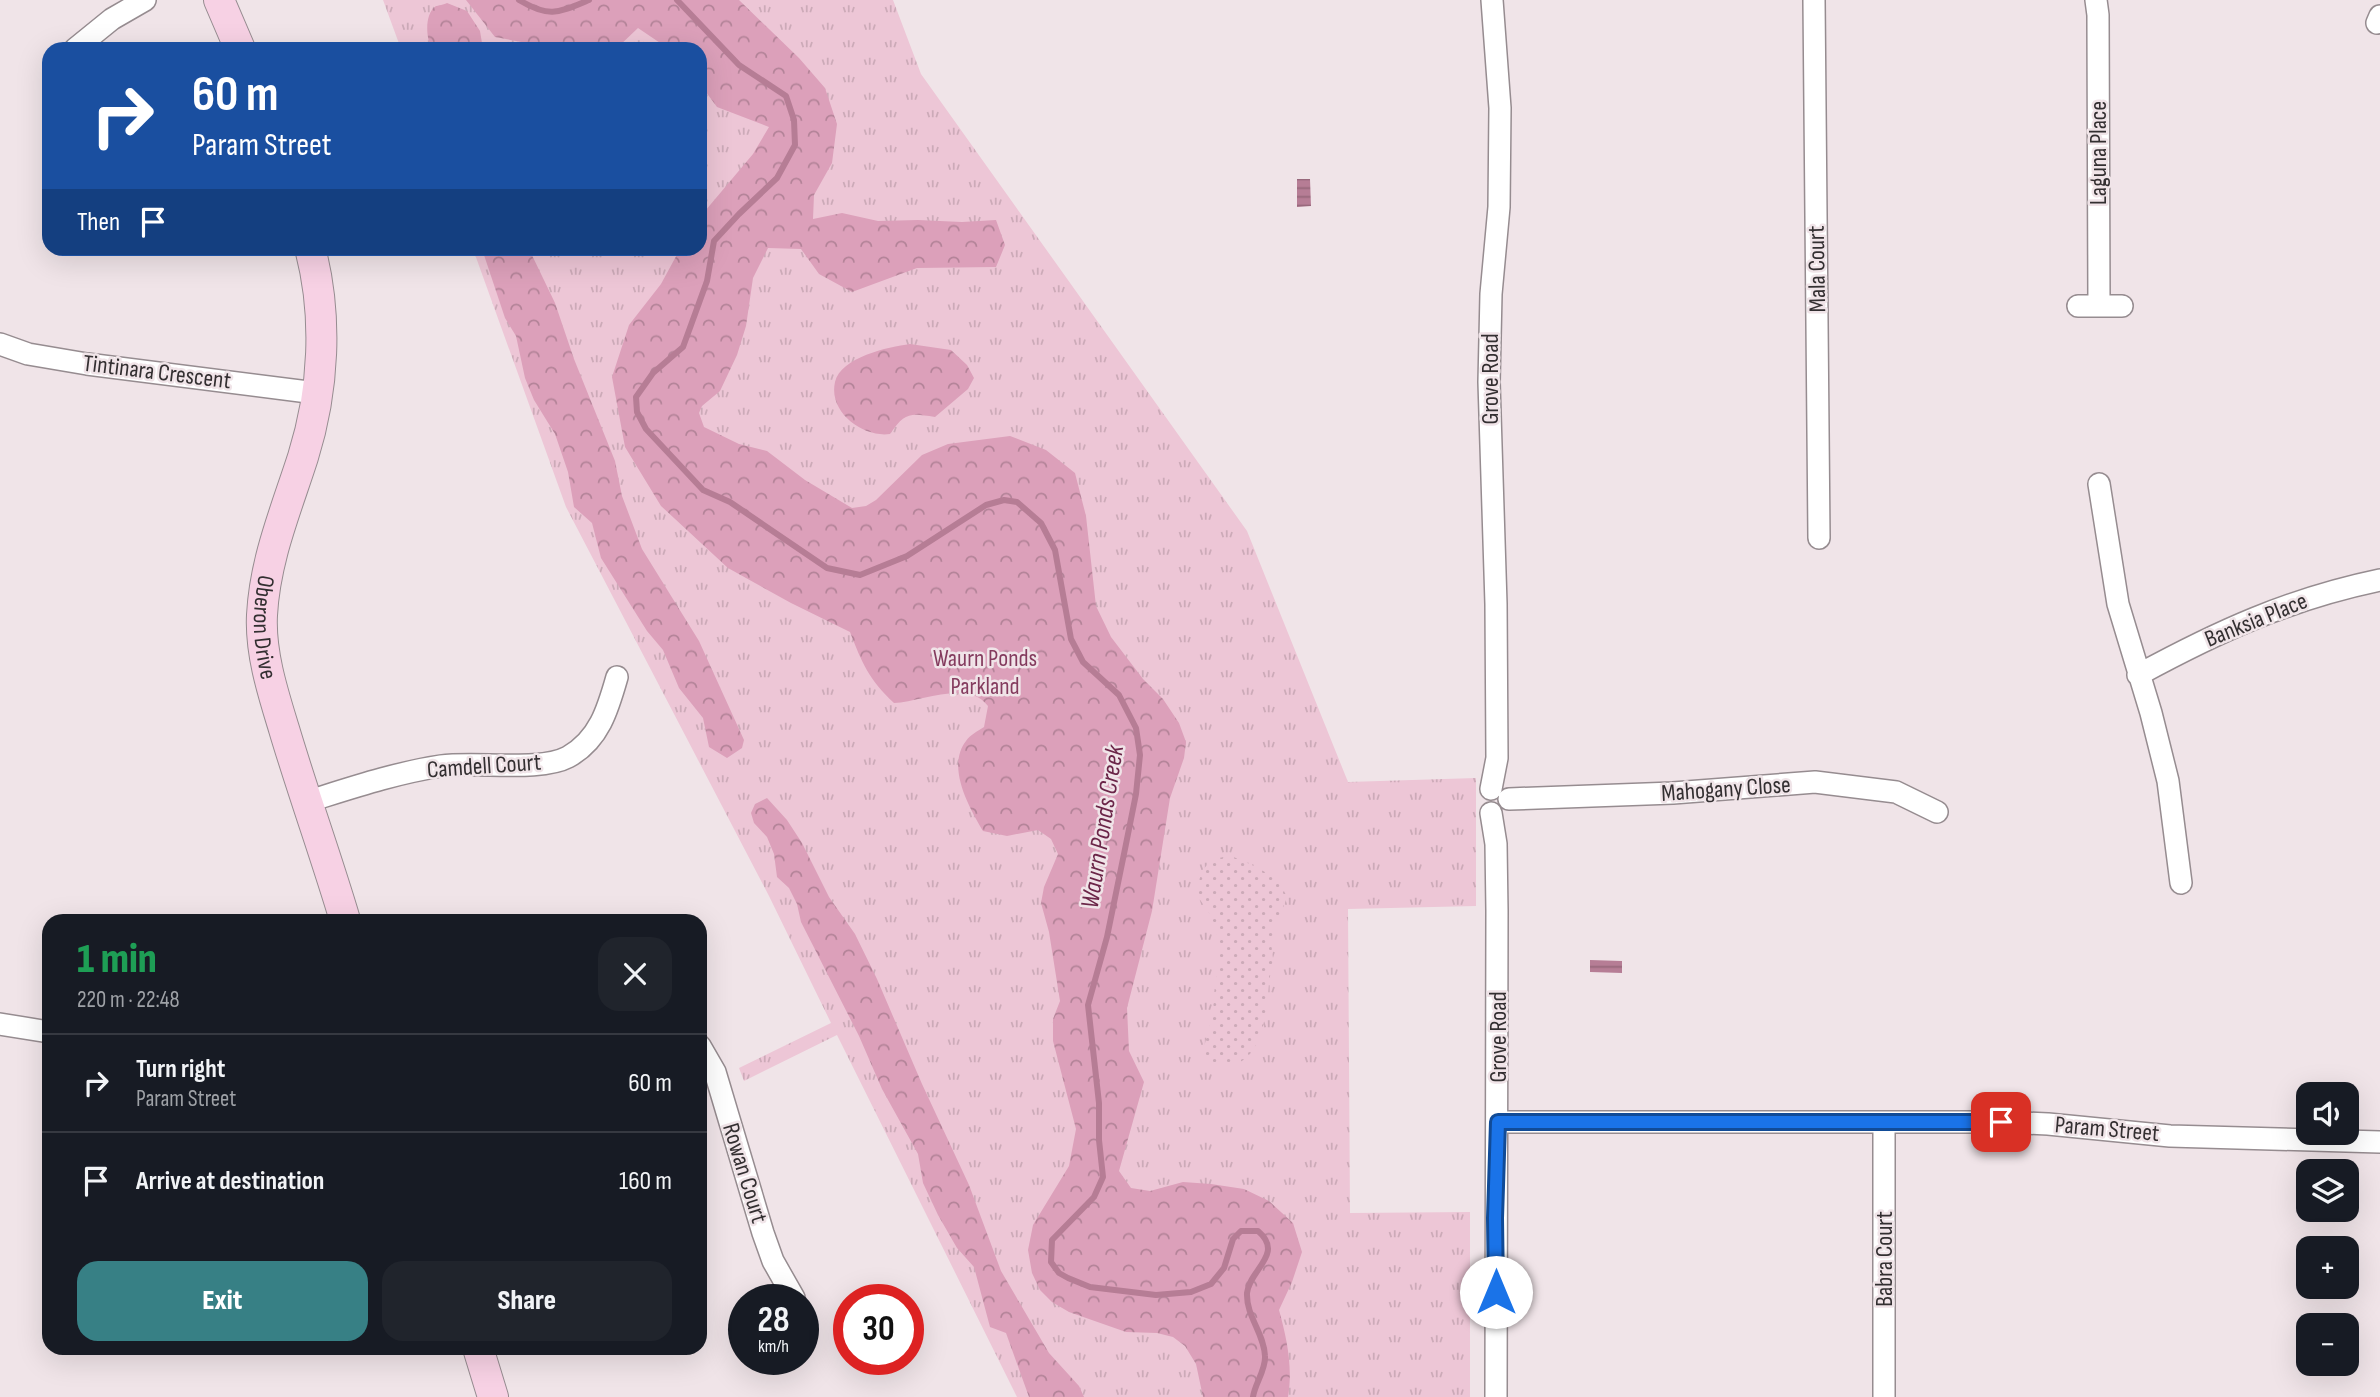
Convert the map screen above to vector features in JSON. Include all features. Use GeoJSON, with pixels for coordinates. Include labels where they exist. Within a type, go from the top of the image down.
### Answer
{"type":"FeatureCollection","features":[{"type":"Feature","properties":{"kind":"street"},"geometry":{"type":"LineString","coordinates":[[84,42],[112,19],[145,0]]}},
{"type":"Feature","properties":{"kind":"street"},"geometry":{"type":"LineString","coordinates":[[219,0],[237,42]]}},
{"type":"Feature","properties":{"kind":"street","name":"Grove Road"},"geometry":{"type":"LineString","coordinates":[[1492,0],[1500,108],[1499,207],[1491,294],[1489,383],[1499,801],[1496,844],[1496,1397]]}},
{"type":"Feature","properties":{"kind":"street","name":"Mala Court"},"geometry":{"type":"LineString","coordinates":[[1814,0],[1819,538]]}},
{"type":"Feature","properties":{"kind":"street","name":"Laguna Place"},"geometry":{"type":"LineString","coordinates":[[2095,0],[2098,15],[2088,306],[2122,306]]}},
{"type":"Feature","properties":{"kind":"street","name":"Oberon Drive"},"geometry":{"type":"LineString","coordinates":[[312,256],[322,311],[316,393],[304,454],[274,542],[265,584],[262,618],[272,688],[343,914]]}},
{"type":"Feature","properties":{"kind":"street","name":"Tintinara Crescent"},"geometry":{"type":"LineString","coordinates":[[0,344],[28,354],[87,364],[316,393]]}},
{"type":"Feature","properties":{"kind":"street"},"geometry":{"type":"LineString","coordinates":[[2099,484],[2117,596],[2168,781],[2181,883]]}},
{"type":"Feature","properties":{"kind":"street","name":"Banksia Place"},"geometry":{"type":"LineString","coordinates":[[2138,675],[2208,637],[2252,618],[2308,598],[2380,580]]}},
{"type":"Feature","properties":{"kind":"street","name":"Camdell Court"},"geometry":{"type":"LineString","coordinates":[[306,802],[412,771],[471,764],[540,763],[566,758],[585,746],[600,727],[617,677]]}},
{"type":"Feature","properties":{"kind":"street","name":"Mahogany Close"},"geometry":{"type":"LineString","coordinates":[[1499,801],[1673,793],[1815,782],[1896,792],[1937,812]]}},
{"type":"Feature","properties":{"kind":"street"},"geometry":{"type":"LineString","coordinates":[[0,1024],[42,1030]]}},
{"type":"Feature","properties":{"kind":"street","name":"Rowan Court"},"geometry":{"type":"LineString","coordinates":[[707,1058],[715,1072],[766,1242],[786,1284]]}},
{"type":"Feature","properties":{"kind":"street","name":"Param Street"},"geometry":{"type":"LineString","coordinates":[[1498,1122],[2048,1124],[2170,1136],[2380,1142]]}},
{"type":"Feature","properties":{"kind":"street","name":"Babra Court"},"geometry":{"type":"LineString","coordinates":[[1884,1397],[1885,1122]]}},
{"type":"Feature","properties":{"kind":"street"},"geometry":{"type":"LineString","coordinates":[[480,1355],[493,1397]]}},
{"type":"Feature","properties":{"kind":"green space","name":"Waurn Ponds Parkland"},"geometry":{"type":"Polygon","coordinates":[[[383,0],[893,0],[921,74],[1247,531],[1348,782],[1476,778],[1476,906],[1348,909],[1350,1213],[1470,1212],[1470,1397],[1017,1397],[837,1035],[744,1081],[739,1068],[831,1023],[769,896],[566,507],[476,256],[707,256],[707,42],[398,42],[383,0]]]}},
{"type":"Feature","properties":{"kind":"green space"},"geometry":{"type":"Polygon","coordinates":[[[466,0],[739,0],[799,58],[825,88],[837,124],[832,163],[814,195],[813,219],[842,213],[878,221],[996,220],[1005,245],[996,267],[917,268],[852,292],[819,274],[801,249],[768,248],[753,278],[746,326],[737,355],[720,391],[702,406],[699,413],[704,427],[739,444],[767,451],[805,480],[852,508],[866,506],[876,500],[922,455],[948,444],[1010,436],[1046,450],[1075,473],[1086,516],[1096,606],[1111,637],[1143,679],[1163,699],[1179,723],[1186,742],[1184,758],[1170,798],[1152,911],[1127,1008],[1129,1051],[1144,1082],[1119,1171],[1131,1188],[1150,1191],[1183,1182],[1244,1189],[1269,1201],[1293,1223],[1302,1252],[1279,1310],[1288,1353],[1288,1397],[1203,1397],[1196,1364],[1185,1346],[1173,1337],[1157,1333],[1126,1332],[1069,1312],[1052,1302],[1040,1290],[1032,1273],[1028,1250],[1033,1225],[1069,1166],[1076,1129],[1053,1041],[1053,1019],[1060,1001],[1049,932],[1041,903],[1044,887],[1058,854],[1051,839],[1038,830],[1007,836],[983,831],[966,799],[959,775],[960,751],[972,735],[984,727],[988,706],[979,698],[957,693],[894,703],[878,687],[867,670],[850,632],[728,568],[661,506],[625,447],[612,377],[629,325],[661,284],[676,256],[707,256],[707,209],[753,154],[769,127],[717,107],[707,93],[707,42],[659,42],[638,28],[623,42],[521,42],[495,37],[466,0]]]}},
{"type":"Feature","properties":{"kind":"green space"},"geometry":{"type":"Polygon","coordinates":[[[447,3],[467,11],[480,31],[482,42],[429,42],[428,20],[436,6],[447,3]]]}},
{"type":"Feature","properties":{"kind":"green space"},"geometry":{"type":"Polygon","coordinates":[[[484,256],[532,256],[555,303],[574,359],[615,461],[622,496],[642,549],[699,641],[744,740],[742,748],[727,758],[709,747],[703,718],[679,688],[663,650],[647,631],[601,558],[592,523],[574,507],[568,472],[555,434],[534,400],[525,378],[516,336],[505,318],[484,256]]]}},
{"type":"Feature","properties":{"kind":"green space"},"geometry":{"type":"Polygon","coordinates":[[[910,344],[951,350],[967,365],[974,378],[968,389],[935,417],[909,416],[890,434],[869,432],[850,421],[842,413],[834,393],[839,373],[866,355],[910,344]]]}},
{"type":"Feature","properties":{"kind":"green space"},"geometry":{"type":"Polygon","coordinates":[[[767,798],[787,820],[802,843],[829,897],[855,934],[969,1185],[1001,1271],[1049,1353],[1079,1386],[1084,1397],[1029,1397],[1006,1333],[990,1327],[974,1267],[957,1248],[938,1215],[923,1183],[918,1154],[882,1089],[859,1036],[801,922],[797,904],[789,888],[777,877],[774,854],[767,837],[754,823],[751,813],[755,804],[767,798]]]}},
{"type":"Feature","properties":{"kind":"green space"},"geometry":{"type":"Polygon","coordinates":[[[1231,856],[1271,876],[1287,897],[1273,938],[1273,960],[1263,1027],[1250,1054],[1240,1062],[1226,1065],[1209,1062],[1203,1051],[1213,1012],[1215,982],[1220,963],[1218,939],[1212,917],[1196,894],[1206,867],[1215,859],[1231,856]]]}},
{"type":"Feature","properties":{"kind":"shaded area"},"geometry":{"type":"Polygon","coordinates":[[[1297,179],[1310,179],[1311,206],[1297,207],[1297,179]]]}},
{"type":"Feature","properties":{"kind":"shaded area"},"geometry":{"type":"Polygon","coordinates":[[[1590,960],[1622,961],[1622,973],[1590,972],[1590,960]]]}},
{"type":"Feature","properties":{"kind":"waterway","name":"Waurn Ponds Creek"},"geometry":{"type":"LineString","coordinates":[[519,0],[529,6],[554,12],[589,0]]}},
{"type":"Feature","properties":{"kind":"waterway","name":"Waurn Ponds Creek"},"geometry":{"type":"LineString","coordinates":[[677,0],[739,65],[786,96],[794,120],[795,145],[777,178],[714,241],[707,281],[683,347],[653,373],[636,397],[637,412],[646,429],[703,490],[730,502],[827,568],[860,575],[907,556],[986,505],[1004,500],[1017,502],[1041,523],[1055,550],[1071,639],[1083,662],[1119,695],[1136,728],[1140,755],[1136,794],[1107,937],[1088,1005],[1099,1103],[1103,1177],[1094,1197],[1052,1240],[1051,1262],[1059,1273],[1090,1287],[1156,1295],[1191,1292],[1211,1284],[1224,1268],[1233,1239],[1241,1231],[1258,1231],[1265,1239],[1267,1255],[1249,1285],[1247,1301],[1262,1340],[1265,1361],[1253,1397]]}},
{"type":"Feature","properties":{"kind":"route"},"geometry":{"type":"LineString","coordinates":[[1496,1292],[1498,1122],[2001,1122]]}}]}
